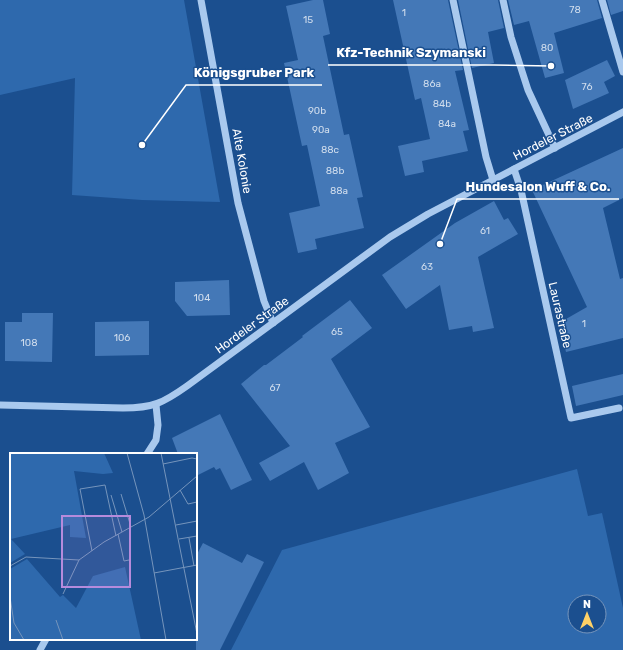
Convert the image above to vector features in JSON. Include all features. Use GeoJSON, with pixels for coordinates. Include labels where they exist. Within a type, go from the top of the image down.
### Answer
{"type":"FeatureCollection","features":[{"type":"Feature","properties":{"kind":"street","name":"Alte Kolonie"},"geometry":{"type":"LineString","coordinates":[[201,0],[238,204],[264,301],[273,323]]}},
{"type":"Feature","properties":{"kind":"street"},"geometry":{"type":"LineString","coordinates":[[453,0],[486,157],[493,180]]}},
{"type":"Feature","properties":{"kind":"street"},"geometry":{"type":"LineString","coordinates":[[503,0],[511,37],[528,90],[556,148]]}},
{"type":"Feature","properties":{"kind":"street"},"geometry":{"type":"LineString","coordinates":[[602,0],[623,72]]}},
{"type":"Feature","properties":{"kind":"street","name":"Hordeler Straße"},"geometry":{"type":"LineString","coordinates":[[0,405],[141,408],[156,405],[187,386],[390,237],[428,214],[623,112]]}},
{"type":"Feature","properties":{"kind":"street","name":"Laurastraße"},"geometry":{"type":"LineString","coordinates":[[514,169],[521,190],[572,418],[619,408]]}},
{"type":"Feature","properties":{"kind":"street"},"geometry":{"type":"LineString","coordinates":[[148,453],[156,440],[158,425],[156,405]]}},
{"type":"Feature","properties":{"kind":"street"},"geometry":{"type":"LineString","coordinates":[[40,650],[45,640]]}},
{"type":"Feature","properties":{"kind":"shaded area"},"geometry":{"type":"Polygon","coordinates":[[[0,0],[184,0],[220,202],[142,200],[72,195],[75,78],[0,95],[0,0]]]}},
{"type":"Feature","properties":{"kind":"shaded area"},"geometry":{"type":"Polygon","coordinates":[[[577,469],[588,516],[602,513],[623,608],[623,650],[231,650],[282,550],[577,469]]]}},
{"type":"Feature","properties":{"kind":"building"},"geometry":{"type":"Polygon","coordinates":[[[313,0],[323,0],[330,34],[323,36],[344,135],[349,134],[363,197],[357,198],[364,228],[315,239],[317,249],[298,253],[289,213],[320,206],[307,145],[302,146],[284,63],[298,60],[286,6],[313,0]]]}},
{"type":"Feature","properties":{"kind":"building"},"geometry":{"type":"Polygon","coordinates":[[[393,0],[448,0],[463,70],[455,71],[469,130],[463,131],[468,151],[422,161],[424,172],[405,176],[398,146],[430,139],[421,98],[415,100],[393,0]]]}},
{"type":"Feature","properties":{"kind":"building"},"geometry":{"type":"Polygon","coordinates":[[[458,0],[498,0],[504,28],[488,32],[494,63],[472,68],[458,0]]]}},
{"type":"Feature","properties":{"kind":"building"},"geometry":{"type":"Polygon","coordinates":[[[508,0],[597,0],[602,18],[554,33],[564,73],[545,78],[529,21],[514,25],[508,0]]]}},
{"type":"Feature","properties":{"kind":"building"},"geometry":{"type":"Polygon","coordinates":[[[607,0],[623,0],[623,11],[611,15],[607,0]]]}},
{"type":"Feature","properties":{"kind":"building"},"geometry":{"type":"Polygon","coordinates":[[[607,60],[615,76],[604,82],[609,93],[573,109],[565,80],[607,60]]]}},
{"type":"Feature","properties":{"kind":"building"},"geometry":{"type":"Polygon","coordinates":[[[623,148],[623,198],[603,208],[620,279],[623,278],[623,338],[566,352],[559,323],[587,307],[532,190],[623,148]]]}},
{"type":"Feature","properties":{"kind":"building"},"geometry":{"type":"Polygon","coordinates":[[[494,201],[504,220],[508,218],[518,234],[478,257],[494,328],[473,332],[472,326],[449,330],[440,285],[406,309],[382,275],[455,223],[494,201]]]}},
{"type":"Feature","properties":{"kind":"building"},"geometry":{"type":"Polygon","coordinates":[[[229,280],[230,315],[187,316],[175,301],[175,282],[229,280]]]}},
{"type":"Feature","properties":{"kind":"building"},"geometry":{"type":"Polygon","coordinates":[[[350,300],[372,328],[331,359],[370,427],[335,443],[349,473],[318,490],[304,462],[270,481],[259,463],[290,446],[241,384],[350,300]]]}},
{"type":"Feature","properties":{"kind":"building"},"geometry":{"type":"Polygon","coordinates":[[[22,313],[53,313],[52,362],[5,361],[5,322],[22,322],[22,313]]]}},
{"type":"Feature","properties":{"kind":"building"},"geometry":{"type":"Polygon","coordinates":[[[149,321],[149,355],[95,356],[95,322],[149,321]]]}},
{"type":"Feature","properties":{"kind":"building"},"geometry":{"type":"Polygon","coordinates":[[[623,374],[623,395],[576,406],[572,386],[623,374]]]}},
{"type":"Feature","properties":{"kind":"building"},"geometry":{"type":"Polygon","coordinates":[[[220,414],[252,480],[231,490],[220,468],[216,470],[214,467],[197,476],[197,453],[178,453],[172,438],[220,414]]]}},
{"type":"Feature","properties":{"kind":"building"},"geometry":{"type":"Polygon","coordinates":[[[203,543],[242,563],[247,554],[264,562],[220,650],[196,650],[197,554],[203,543]]]}},
{"type":"Feature","properties":{"kind":"place","name":"Kfz-Technik Szymanski"},"geometry":{"type":"Point","coordinates":[551,66]}},
{"type":"Feature","properties":{"kind":"place","name":"Königsgruber Park"},"geometry":{"type":"Point","coordinates":[142,145]}},
{"type":"Feature","properties":{"kind":"place","name":"Hundesalon Wuff & Co."},"geometry":{"type":"Point","coordinates":[440,244]}}]}
